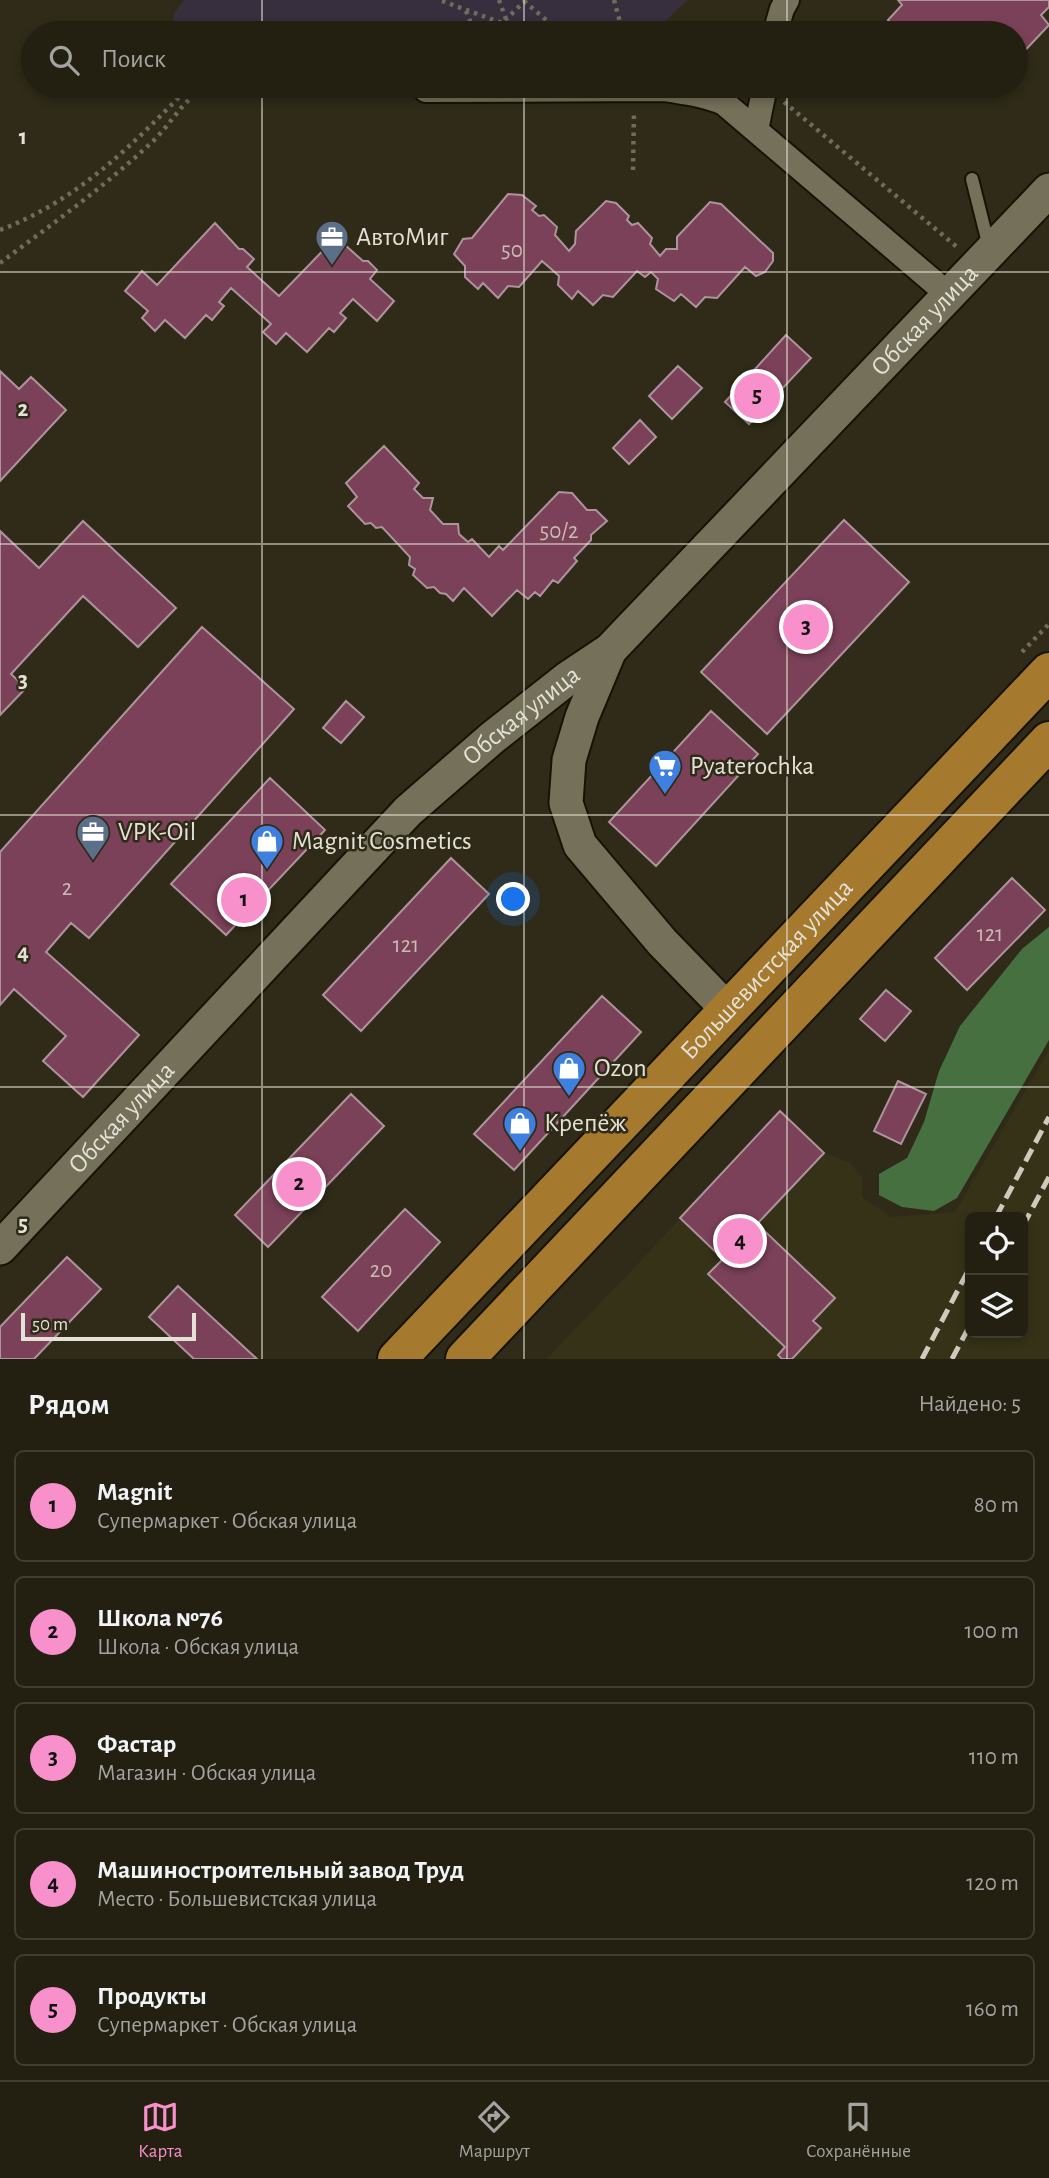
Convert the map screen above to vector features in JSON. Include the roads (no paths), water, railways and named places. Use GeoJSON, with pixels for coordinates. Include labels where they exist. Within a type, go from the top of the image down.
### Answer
{"type":"FeatureCollection","features":[{"type":"Feature","properties":{"kind":"highway","name":"Большевистская улица"},"geometry":{"type":"LineString","coordinates":[[397,1359],[1049,672]]}},
{"type":"Feature","properties":{"kind":"highway","name":"Большевистская улица"},"geometry":{"type":"LineString","coordinates":[[465,1359],[1049,741]]}},
{"type":"Feature","properties":{"kind":"street"},"geometry":{"type":"LineString","coordinates":[[778,21],[787,0]]}},
{"type":"Feature","properties":{"kind":"street"},"geometry":{"type":"LineString","coordinates":[[713,98],[724,103],[949,295]]}},
{"type":"Feature","properties":{"kind":"street"},"geometry":{"type":"LineString","coordinates":[[756,130],[763,98]]}},
{"type":"Feature","properties":{"kind":"street","name":"Обская улица"},"geometry":{"type":"LineString","coordinates":[[2,1243],[408,811],[492,738],[568,678],[610,650],[1049,190]]}},
{"type":"Feature","properties":{"kind":"street"},"geometry":{"type":"LineString","coordinates":[[610,650],[582,717],[569,760],[566,803],[580,845],[662,942],[728,1010]]}},
{"type":"Feature","properties":{"kind":"lane"},"geometry":{"type":"LineString","coordinates":[[972,179],[984,258]]}},
{"type":"Feature","properties":{"kind":"railway"},"geometry":{"type":"LineString","coordinates":[[999,1212],[1049,1117]]}},
{"type":"Feature","properties":{"kind":"railway"},"geometry":{"type":"LineString","coordinates":[[1028,1217],[1049,1177]]}},
{"type":"Feature","properties":{"kind":"railway"},"geometry":{"type":"LineString","coordinates":[[922,1359],[966,1275]]}},
{"type":"Feature","properties":{"kind":"railway"},"geometry":{"type":"LineString","coordinates":[[952,1359],[965,1334]]}},
{"type":"Feature","properties":{"kind":"place","name":"АвтоМиг"},"geometry":{"type":"Point","coordinates":[332,267]}},
{"type":"Feature","properties":{"kind":"place","name":"Продукты"},"geometry":{"type":"Point","coordinates":[757,396]}},
{"type":"Feature","properties":{"kind":"place","name":"Фастар"},"geometry":{"type":"Point","coordinates":[806,627]}},
{"type":"Feature","properties":{"kind":"place","name":"Pyaterochka"},"geometry":{"type":"Point","coordinates":[665,796]}},
{"type":"Feature","properties":{"kind":"place","name":"VPK-Oil"},"geometry":{"type":"Point","coordinates":[93,862]}},
{"type":"Feature","properties":{"kind":"place","name":"Magnit Cosmetics"},"geometry":{"type":"Point","coordinates":[267,871]}},
{"type":"Feature","properties":{"kind":"place","name":"Magnit"},"geometry":{"type":"Point","coordinates":[244,900]}},
{"type":"Feature","properties":{"kind":"place","name":"Ozon"},"geometry":{"type":"Point","coordinates":[569,1098]}},
{"type":"Feature","properties":{"kind":"place","name":"Крепёж"},"geometry":{"type":"Point","coordinates":[520,1153]}},
{"type":"Feature","properties":{"kind":"place","name":"Школа №76"},"geometry":{"type":"Point","coordinates":[299,1184]}},
{"type":"Feature","properties":{"kind":"place","name":"Машиностроительный завод Труд"},"geometry":{"type":"Point","coordinates":[740,1241]}}]}
